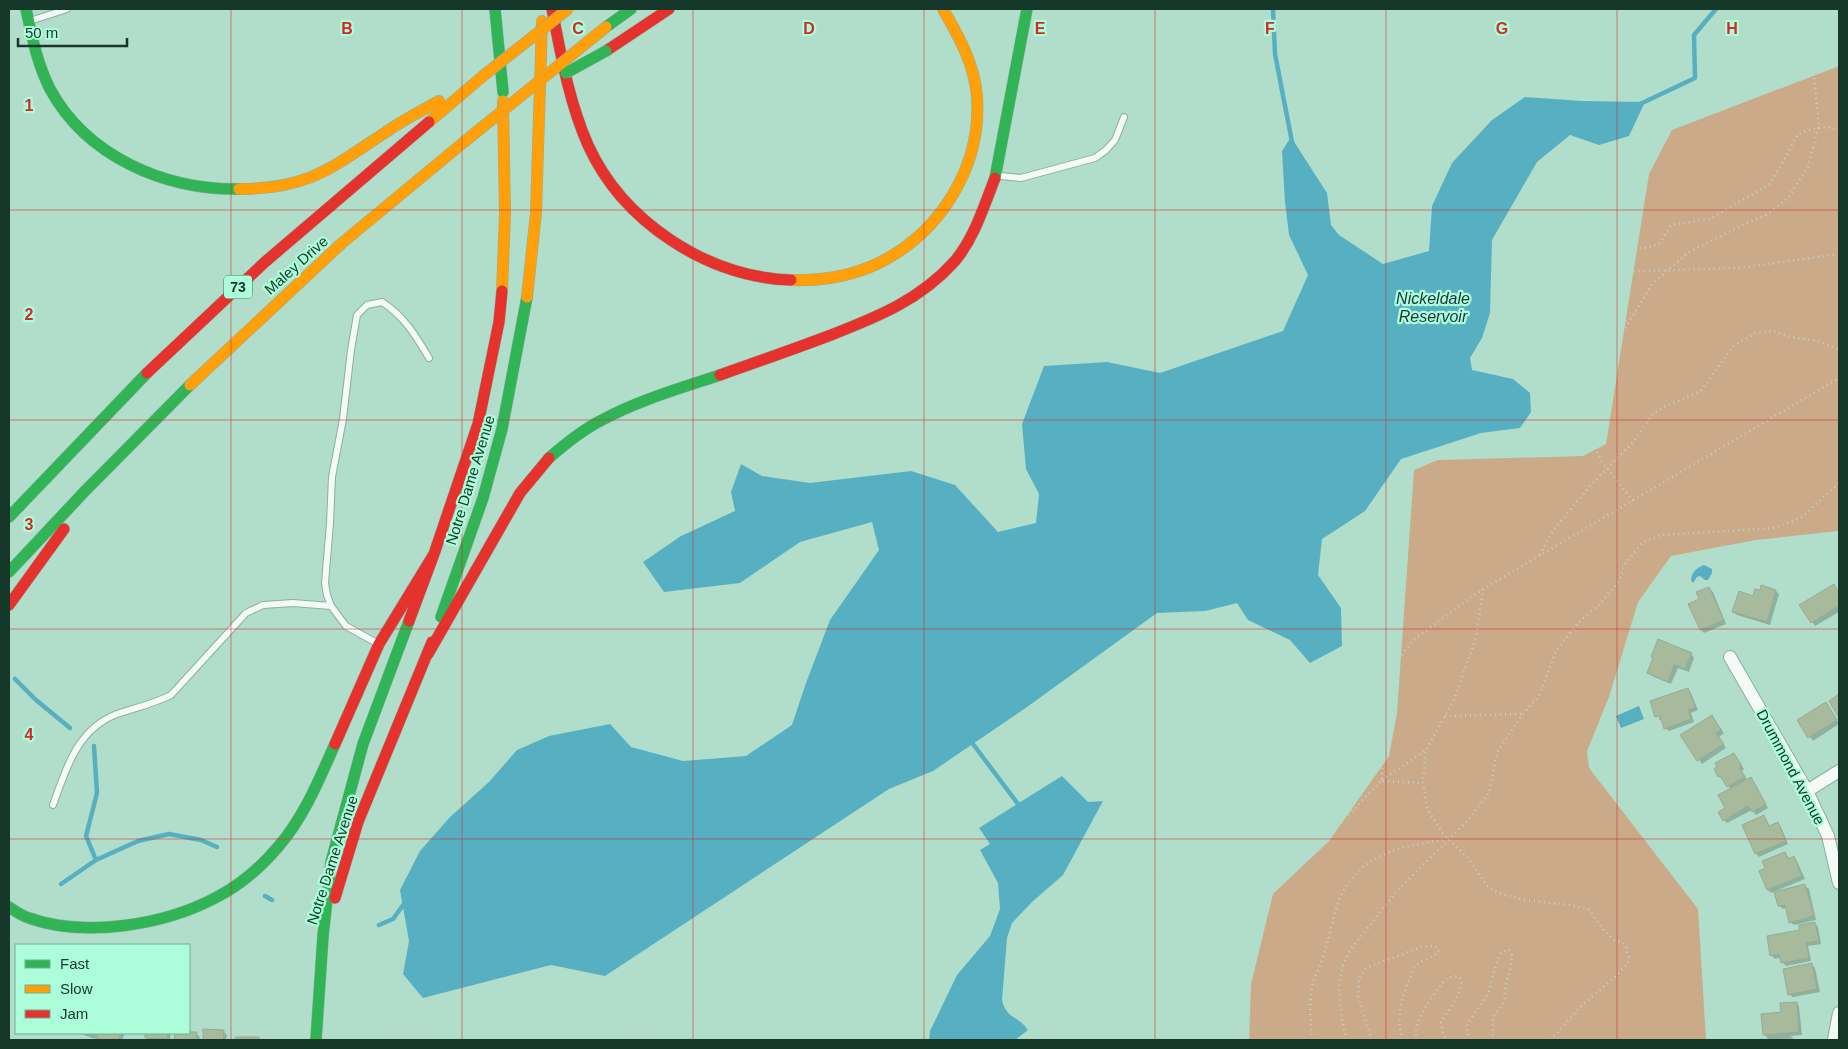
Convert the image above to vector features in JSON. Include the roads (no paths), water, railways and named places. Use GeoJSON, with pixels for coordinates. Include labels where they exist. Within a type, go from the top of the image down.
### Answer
{"type":"FeatureCollection","features":[{"type":"Feature","properties":{"kind":"main road"},"geometry":{"type":"LineString","coordinates":[[26,9],[31,46],[40,70],[56,100],[73,122],[95,143],[121,161],[147,174],[176,183],[216,190],[274,187],[311,178],[328,170],[396,125],[483,76]]}},
{"type":"Feature","properties":{"kind":"main road"},"geometry":{"type":"LineString","coordinates":[[495,9],[503,92]]}},
{"type":"Feature","properties":{"kind":"main road","name":"Notre Dame Avenue"},"geometry":{"type":"LineString","coordinates":[[316,1040],[323,936],[331,862],[346,802],[363,744],[434,554],[478,424],[499,322],[504,263],[504,9]]}},
{"type":"Feature","properties":{"kind":"main road","name":"Notre Dame Avenue"},"geometry":{"type":"LineString","coordinates":[[323,936],[358,822],[428,654],[485,490],[502,429],[524,322],[531,269],[536,213],[542,61],[542,9]]}},
{"type":"Feature","properties":{"kind":"main road"},"geometry":{"type":"LineString","coordinates":[[552,9],[572,94],[587,140],[598,163],[632,207],[654,228],[677,245],[702,259],[758,276],[814,280],[846,274],[872,265],[909,244],[939,216],[959,186],[975,143],[977,113],[975,88],[970,62],[961,39],[943,9]]}},
{"type":"Feature","properties":{"kind":"main road","name":"Maley Drive"},"geometry":{"type":"LineString","coordinates":[[9,517],[115,404],[195,326],[285,244],[483,76],[568,9]]}},
{"type":"Feature","properties":{"kind":"main road","name":"Maley Drive"},"geometry":{"type":"LineString","coordinates":[[9,572],[104,468],[326,257],[464,142],[631,9]]}},
{"type":"Feature","properties":{"kind":"main road"},"geometry":{"type":"LineString","coordinates":[[519,99],[606,51],[668,9]]}},
{"type":"Feature","properties":{"kind":"main road"},"geometry":{"type":"LineString","coordinates":[[428,654],[520,493],[547,460],[571,439],[601,420],[635,404],[850,328],[905,303],[932,284],[955,261],[975,229],[996,176],[1027,9]]}},
{"type":"Feature","properties":{"kind":"main road"},"geometry":{"type":"LineString","coordinates":[[9,605],[38,568],[104,468]]}},
{"type":"Feature","properties":{"kind":"main road"},"geometry":{"type":"LineString","coordinates":[[9,907],[28,918],[56,924],[87,928],[133,924],[180,913],[217,897],[252,874],[279,846],[303,812],[379,644],[434,554]]}},
{"type":"Feature","properties":{"kind":"street","name":"Drummond Avenue"},"geometry":{"type":"LineString","coordinates":[[1730,657],[1807,791],[1828,836],[1839,883]]}},
{"type":"Feature","properties":{"kind":"street"},"geometry":{"type":"LineString","coordinates":[[1807,791],[1839,771]]}},
{"type":"Feature","properties":{"kind":"street"},"geometry":{"type":"LineString","coordinates":[[1834,1040],[1839,1013]]}},
{"type":"Feature","properties":{"kind":"lane"},"geometry":{"type":"LineString","coordinates":[[27,22],[67,9]]}},
{"type":"Feature","properties":{"kind":"lane"},"geometry":{"type":"LineString","coordinates":[[996,176],[1021,178],[1095,158],[1115,140],[1124,117]]}},
{"type":"Feature","properties":{"kind":"lane"},"geometry":{"type":"LineString","coordinates":[[379,644],[346,626],[331,606],[325,582],[332,477],[343,419],[357,316],[372,302],[382,302],[395,310],[412,330],[429,358]]}},
{"type":"Feature","properties":{"kind":"lane"},"geometry":{"type":"LineString","coordinates":[[53,805],[69,763],[79,742],[86,734],[97,724],[115,715],[154,704],[171,696],[246,613],[263,605],[293,603],[331,606]]}},
{"type":"Feature","properties":{"kind":"water","name":"Nickeldale Reservoir"},"geometry":{"type":"Polygon","coordinates":[[[1525,97],[1582,101],[1645,102],[1629,136],[1599,145],[1570,135],[1537,162],[1492,240],[1490,313],[1482,338],[1470,358],[1472,370],[1513,379],[1530,393],[1531,412],[1520,428],[1481,433],[1401,459],[1365,511],[1322,539],[1318,575],[1341,608],[1342,646],[1310,663],[1290,640],[1248,620],[1237,603],[1205,611],[1157,613],[1027,707],[933,771],[889,789],[605,976],[551,965],[423,998],[403,974],[409,941],[400,890],[420,851],[450,817],[489,782],[517,750],[549,736],[610,724],[631,747],[683,761],[746,756],[792,725],[830,620],[879,550],[872,522],[800,542],[740,583],[664,592],[643,562],[681,536],[735,511],[731,492],[741,464],[762,476],[810,483],[911,471],[955,485],[998,532],[1036,523],[1039,494],[1026,469],[1022,424],[1044,366],[1107,362],[1160,373],[1283,331],[1308,275],[1289,235],[1282,151],[1291,137],[1327,193],[1331,225],[1339,235],[1383,264],[1429,251],[1432,206],[1452,163],[1492,120],[1525,97]]]}},
{"type":"Feature","properties":{"kind":"water"},"geometry":{"type":"Polygon","coordinates":[[[1704,565],[1712,569],[1708,580],[1700,576],[1693,583],[1691,580],[1693,573],[1704,565]]]}},
{"type":"Feature","properties":{"kind":"water"},"geometry":{"type":"Polygon","coordinates":[[[1639,706],[1644,719],[1621,728],[1616,716],[1639,706]]]}},
{"type":"Feature","properties":{"kind":"water"},"geometry":{"type":"Polygon","coordinates":[[[1062,776],[1088,802],[1103,801],[1063,875],[1032,902],[1012,923],[1007,938],[1002,1000],[1006,1011],[1028,1030],[1015,1040],[929,1040],[930,1031],[957,975],[990,936],[1000,909],[998,883],[980,850],[990,844],[979,828],[1062,776]]]}},
{"type":"Feature","properties":{"kind":"waterway"},"geometry":{"type":"LineString","coordinates":[[1273,9],[1275,54],[1292,142]]}},
{"type":"Feature","properties":{"kind":"waterway"},"geometry":{"type":"LineString","coordinates":[[1640,104],[1695,78],[1694,35],[1716,9]]}},
{"type":"Feature","properties":{"kind":"waterway"},"geometry":{"type":"LineString","coordinates":[[15,679],[36,700],[70,728]]}},
{"type":"Feature","properties":{"kind":"waterway"},"geometry":{"type":"LineString","coordinates":[[973,744],[1018,804]]}},
{"type":"Feature","properties":{"kind":"waterway"},"geometry":{"type":"LineString","coordinates":[[94,746],[97,793],[86,836],[96,860]]}},
{"type":"Feature","properties":{"kind":"waterway"},"geometry":{"type":"LineString","coordinates":[[61,884],[96,860],[138,841],[169,834],[201,840],[217,847]]}},
{"type":"Feature","properties":{"kind":"waterway"},"geometry":{"type":"LineString","coordinates":[[265,896],[272,900]]}},
{"type":"Feature","properties":{"kind":"waterway"},"geometry":{"type":"LineString","coordinates":[[379,925],[393,919],[406,901]]}}]}
